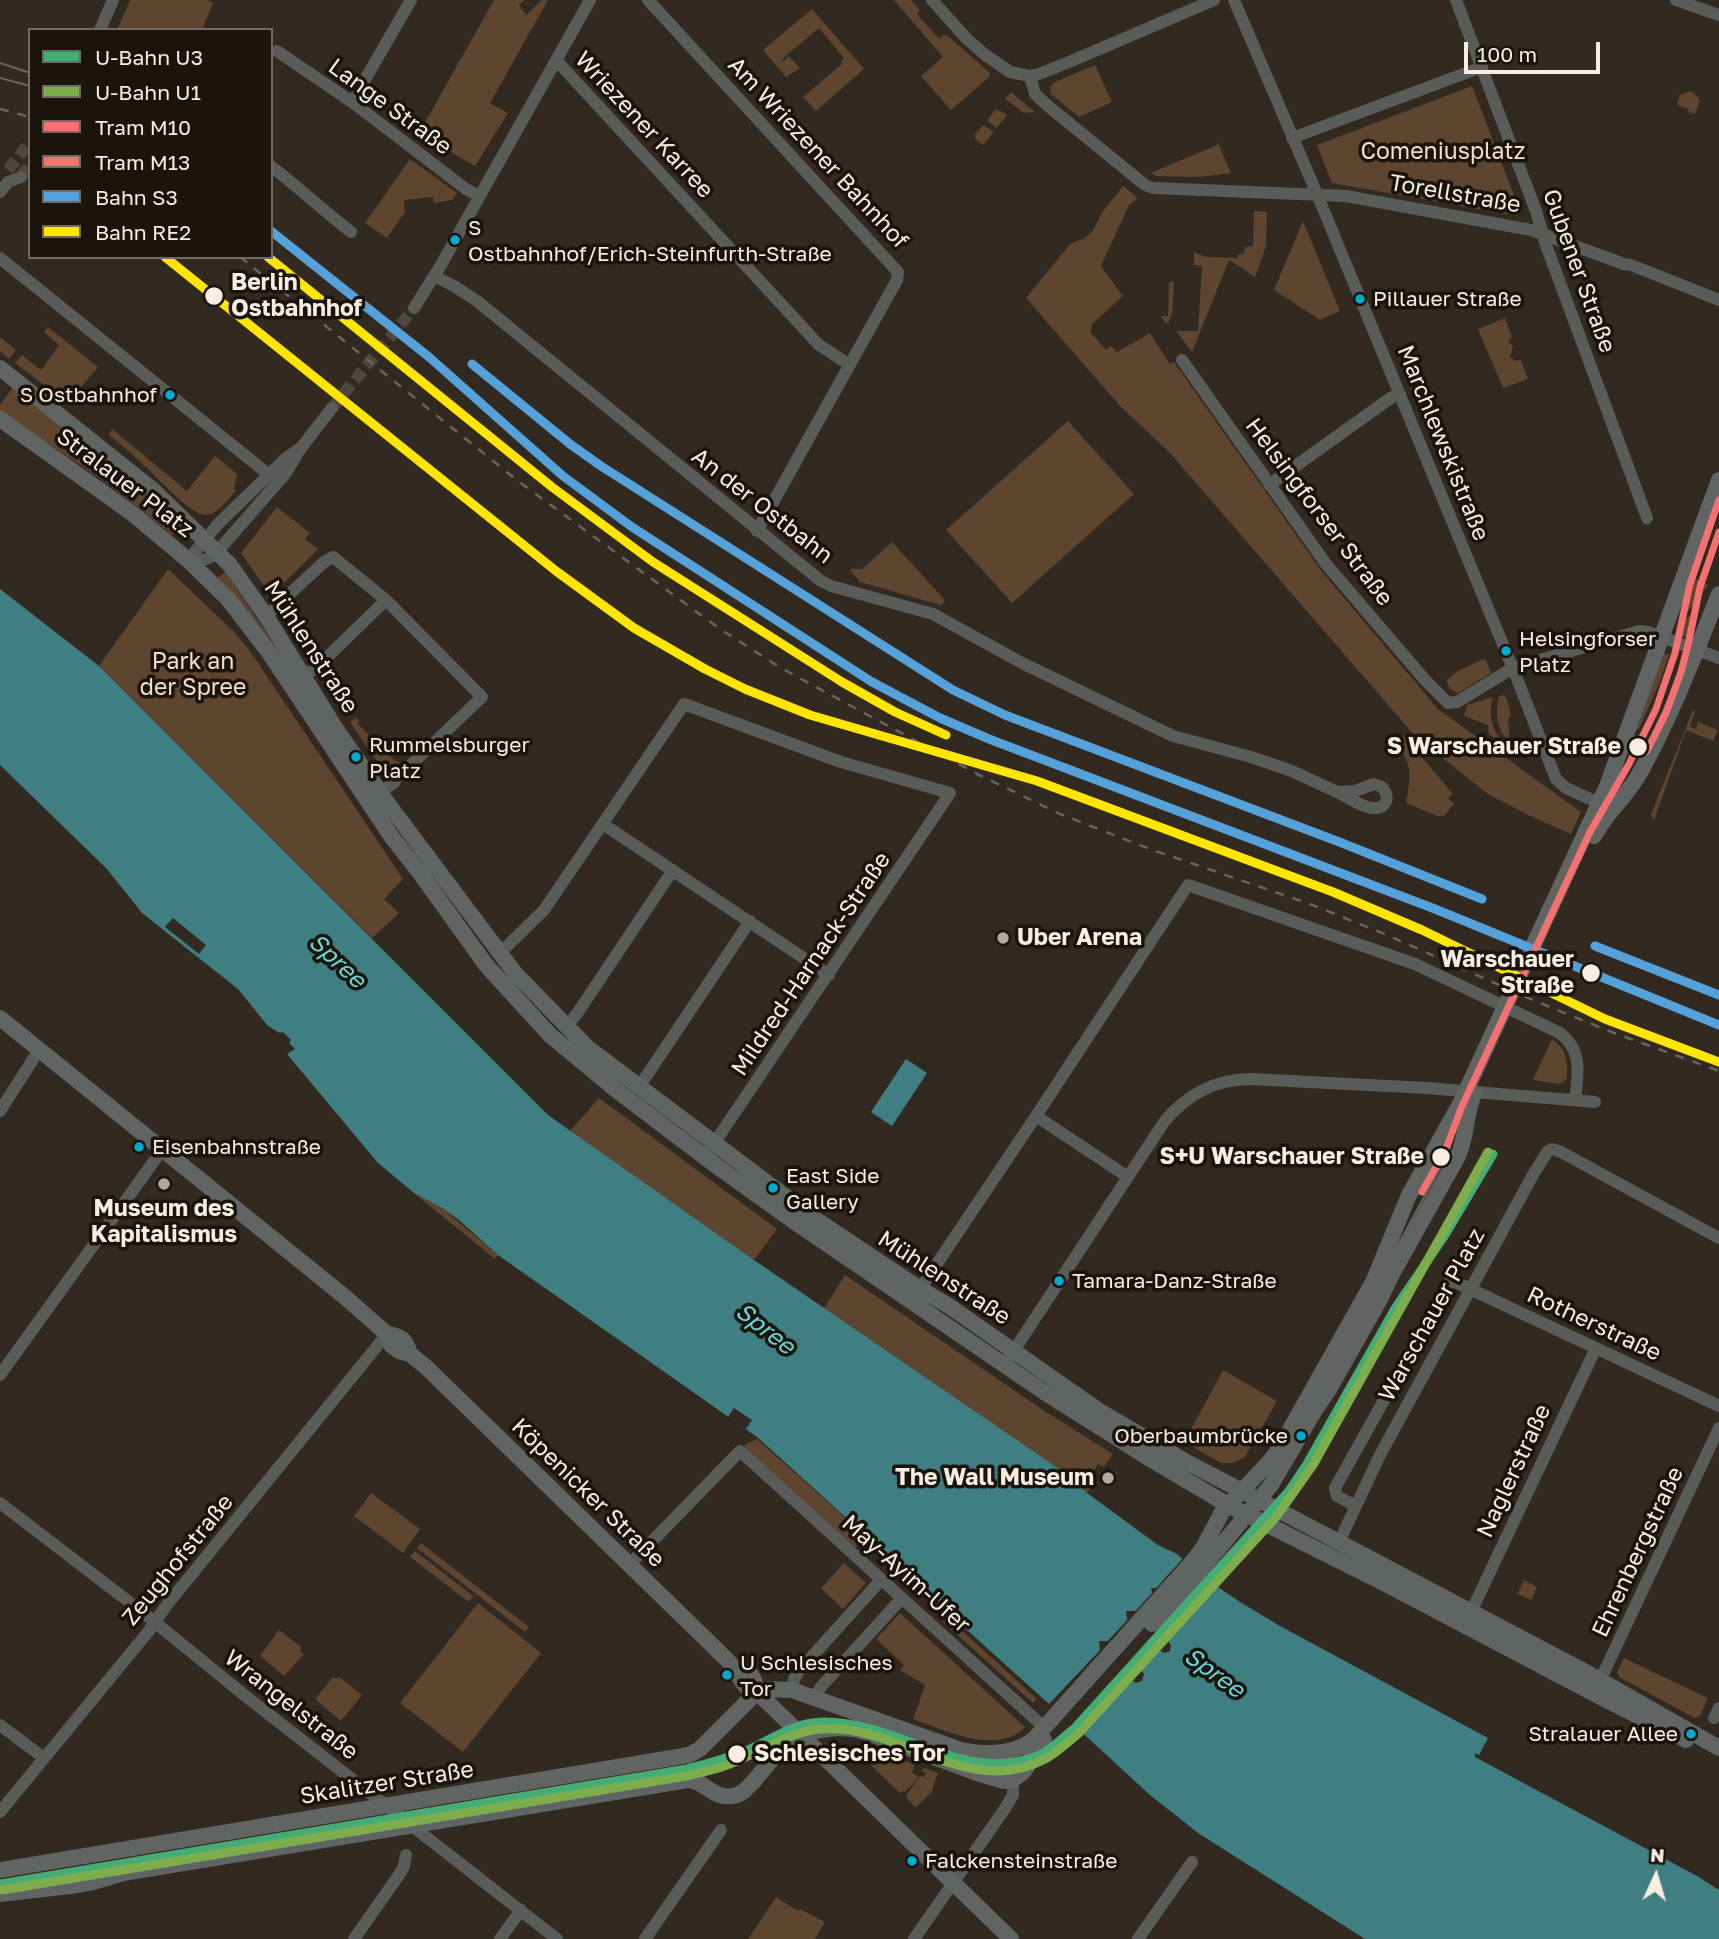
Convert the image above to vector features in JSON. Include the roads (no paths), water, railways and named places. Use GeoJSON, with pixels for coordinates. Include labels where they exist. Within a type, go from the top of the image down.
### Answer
{"type":"FeatureCollection","features":[{"type":"Feature","properties":{"kind":"main road","name":"Stralauer Platz"},"geometry":{"type":"LineString","coordinates":[[0,368],[153,490],[205,539]]}},
{"type":"Feature","properties":{"kind":"main road","name":"Stralauer Platz"},"geometry":{"type":"LineString","coordinates":[[0,419],[124,507],[188,560]]}},
{"type":"Feature","properties":{"kind":"main road"},"geometry":{"type":"LineString","coordinates":[[1198,1565],[1203,1548],[1223,1511],[1278,1451],[1373,1282],[1409,1195],[1464,1106],[1606,806],[1620,753],[1719,480]]}},
{"type":"Feature","properties":{"kind":"main road","name":"Mühlenstraße"},"geometry":{"type":"LineString","coordinates":[[205,539],[230,565],[266,616],[373,796],[514,973],[588,1048],[639,1087],[799,1225],[1101,1412],[1183,1460],[1260,1499]]}},
{"type":"Feature","properties":{"kind":"main road","name":"Mühlenstraße"},"geometry":{"type":"LineString","coordinates":[[188,560],[228,599],[255,632],[373,796],[486,965],[550,1035],[598,1076],[919,1289],[949,1306],[1009,1357],[1044,1392],[1223,1511]]}},
{"type":"Feature","properties":{"kind":"main road"},"geometry":{"type":"LineString","coordinates":[[1606,806],[1627,793],[1642,770],[1719,594]]}},
{"type":"Feature","properties":{"kind":"main road"},"geometry":{"type":"LineString","coordinates":[[486,965],[500,953]]}},
{"type":"Feature","properties":{"kind":"main road","name":"Köpenicker Straße"},"geometry":{"type":"LineString","coordinates":[[0,1018],[345,1297],[387,1334],[391,1345],[397,1350],[410,1354],[734,1667],[744,1685],[757,1692],[1011,1939]]}},
{"type":"Feature","properties":{"kind":"main road"},"geometry":{"type":"LineString","coordinates":[[802,1736],[837,1728],[859,1730],[996,1780],[1013,1780],[1027,1767],[1038,1744],[1049,1730],[1242,1520],[1281,1471],[1461,1150],[1464,1106]]}},
{"type":"Feature","properties":{"kind":"main road"},"geometry":{"type":"LineString","coordinates":[[1260,1499],[1471,1612],[1719,1758]]}},
{"type":"Feature","properties":{"kind":"main road"},"geometry":{"type":"LineString","coordinates":[[1223,1511],[1386,1584],[1719,1748]]}},
{"type":"Feature","properties":{"kind":"main road"},"geometry":{"type":"LineString","coordinates":[[757,1692],[768,1689],[792,1690],[961,1750],[979,1753],[1016,1749],[1049,1730]]}},
{"type":"Feature","properties":{"kind":"main road","name":"Skalitzer Straße"},"geometry":{"type":"LineString","coordinates":[[0,1870],[684,1756],[700,1749],[757,1692]]}},
{"type":"Feature","properties":{"kind":"main road","name":"Skalitzer Straße"},"geometry":{"type":"LineString","coordinates":[[0,1894],[69,1886],[136,1871],[688,1780],[695,1780],[717,1795],[728,1797],[744,1791],[785,1747],[802,1736]]}},
{"type":"Feature","properties":{"kind":"main road"},"geometry":{"type":"LineString","coordinates":[[700,1749],[698,1766],[702,1785]]}},
{"type":"Feature","properties":{"kind":"street"},"geometry":{"type":"LineString","coordinates":[[101,28],[113,0]]}},
{"type":"Feature","properties":{"kind":"street"},"geometry":{"type":"LineString","coordinates":[[352,102],[411,0]]}},
{"type":"Feature","properties":{"kind":"street"},"geometry":{"type":"LineString","coordinates":[[414,308],[590,0]]}},
{"type":"Feature","properties":{"kind":"street","name":"Am Wriezener Bahnhof"},"geometry":{"type":"LineString","coordinates":[[648,0],[897,269],[897,280],[757,531]]}},
{"type":"Feature","properties":{"kind":"street"},"geometry":{"type":"LineString","coordinates":[[932,0],[984,54],[1010,72],[1030,76],[1214,0]]}},
{"type":"Feature","properties":{"kind":"street","name":"Marchlewskistraße"},"geometry":{"type":"LineString","coordinates":[[1234,0],[1513,668],[1556,779],[1566,789],[1606,806]]}},
{"type":"Feature","properties":{"kind":"street","name":"Gubener Straße"},"geometry":{"type":"LineString","coordinates":[[1456,0],[1647,518]]}},
{"type":"Feature","properties":{"kind":"street"},"geometry":{"type":"LineString","coordinates":[[1676,0],[1719,15]]}},
{"type":"Feature","properties":{"kind":"street","name":"Lange Straße"},"geometry":{"type":"LineString","coordinates":[[277,51],[352,102],[479,196]]}},
{"type":"Feature","properties":{"kind":"street","name":"Wriezener Karree"},"geometry":{"type":"LineString","coordinates":[[556,60],[812,338],[850,365]]}},
{"type":"Feature","properties":{"kind":"street"},"geometry":{"type":"LineString","coordinates":[[1292,138],[1482,67]]}},
{"type":"Feature","properties":{"kind":"street","name":"Torellstraße"},"geometry":{"type":"LineString","coordinates":[[1030,76],[1035,94],[1048,106],[1145,185],[1153,188],[1317,194],[1524,228],[1719,300]]}},
{"type":"Feature","properties":{"kind":"street"},"geometry":{"type":"LineString","coordinates":[[273,168],[351,232]]}},
{"type":"Feature","properties":{"kind":"street"},"geometry":{"type":"LineString","coordinates":[[5,181],[21,177]]}},
{"type":"Feature","properties":{"kind":"street"},"geometry":{"type":"LineString","coordinates":[[0,258],[274,478]]}},
{"type":"Feature","properties":{"kind":"street","name":"An der Ostbahn"},"geometry":{"type":"LineString","coordinates":[[434,276],[477,301],[821,581],[933,614],[1022,663],[1164,733],[1268,762],[1337,792]]}},
{"type":"Feature","properties":{"kind":"street","name":"Helsingforser Straße"},"geometry":{"type":"LineString","coordinates":[[1182,360],[1326,564],[1448,703],[1513,668]]}},
{"type":"Feature","properties":{"kind":"street"},"geometry":{"type":"LineString","coordinates":[[1269,485],[1399,394]]}},
{"type":"Feature","properties":{"kind":"street"},"geometry":{"type":"LineString","coordinates":[[188,560],[219,523],[292,465],[301,448],[332,408]]}},
{"type":"Feature","properties":{"kind":"street"},"geometry":{"type":"LineString","coordinates":[[188,560],[210,559],[274,478]]}},
{"type":"Feature","properties":{"kind":"street"},"geometry":{"type":"LineString","coordinates":[[266,616],[324,562],[333,557],[386,600],[482,697],[394,783],[373,796]]}},
{"type":"Feature","properties":{"kind":"street"},"geometry":{"type":"LineString","coordinates":[[303,677],[318,666],[386,600]]}},
{"type":"Feature","properties":{"kind":"street"},"geometry":{"type":"LineString","coordinates":[[1513,668],[1645,631],[1719,658]]}},
{"type":"Feature","properties":{"kind":"street","name":"Mildred-Harnack-Straße"},"geometry":{"type":"LineString","coordinates":[[603,824],[684,704],[836,761],[950,793],[710,1151]]}},
{"type":"Feature","properties":{"kind":"street"},"geometry":{"type":"LineString","coordinates":[[500,953],[544,910],[603,824],[829,975]]}},
{"type":"Feature","properties":{"kind":"street"},"geometry":{"type":"LineString","coordinates":[[566,1027],[673,870]]}},
{"type":"Feature","properties":{"kind":"street"},"geometry":{"type":"LineString","coordinates":[[919,1289],[1037,1116],[1188,885],[1415,964],[1560,1033],[1569,1040],[1577,1057],[1575,1100]]}},
{"type":"Feature","properties":{"kind":"street"},"geometry":{"type":"LineString","coordinates":[[639,1087],[750,921]]}},
{"type":"Feature","properties":{"kind":"street"},"geometry":{"type":"LineString","coordinates":[[0,1111],[39,1050]]}},
{"type":"Feature","properties":{"kind":"street"},"geometry":{"type":"LineString","coordinates":[[1009,1357],[1164,1122],[1199,1092],[1228,1080],[1251,1079],[1403,1086],[1595,1102]]}},
{"type":"Feature","properties":{"kind":"street"},"geometry":{"type":"LineString","coordinates":[[1037,1116],[1128,1177]]}},
{"type":"Feature","properties":{"kind":"street","name":"Warschauer Platz"},"geometry":{"type":"LineString","coordinates":[[1339,1542],[1380,1455],[1548,1151],[1552,1149],[1561,1152],[1719,1238]]}},
{"type":"Feature","properties":{"kind":"street"},"geometry":{"type":"LineString","coordinates":[[0,1375],[162,1150]]}},
{"type":"Feature","properties":{"kind":"street","name":"Warschauer Platz"},"geometry":{"type":"LineString","coordinates":[[1356,1506],[1336,1496],[1335,1488],[1451,1280]]}},
{"type":"Feature","properties":{"kind":"street","name":"Rotherstraße"},"geometry":{"type":"LineString","coordinates":[[1451,1280],[1719,1406]]}},
{"type":"Feature","properties":{"kind":"street","name":"Zeughofstraße"},"geometry":{"type":"LineString","coordinates":[[0,1812],[387,1334]]}},
{"type":"Feature","properties":{"kind":"street","name":"Naglerstraße"},"geometry":{"type":"LineString","coordinates":[[1471,1612],[1596,1348]]}},
{"type":"Feature","properties":{"kind":"street","name":"Ehrenbergstraße"},"geometry":{"type":"LineString","coordinates":[[1597,1687],[1719,1428]]}},
{"type":"Feature","properties":{"kind":"street","name":"May-Ayim-Ufer"},"geometry":{"type":"LineString","coordinates":[[629,1564],[740,1451],[1049,1730]]}},
{"type":"Feature","properties":{"kind":"street","name":"Wrangelstraße"},"geometry":{"type":"LineString","coordinates":[[0,1503],[557,1939]]}},
{"type":"Feature","properties":{"kind":"street"},"geometry":{"type":"LineString","coordinates":[[792,1690],[798,1672],[881,1580]]}},
{"type":"Feature","properties":{"kind":"street"},"geometry":{"type":"LineString","coordinates":[[816,1698],[820,1688],[902,1598]]}},
{"type":"Feature","properties":{"kind":"street"},"geometry":{"type":"LineString","coordinates":[[0,1725],[44,1758]]}},
{"type":"Feature","properties":{"kind":"street"},"geometry":{"type":"LineString","coordinates":[[914,1939],[1006,1807],[1013,1795],[1013,1780]]}},
{"type":"Feature","properties":{"kind":"street"},"geometry":{"type":"LineString","coordinates":[[645,1939],[721,1830]]}},
{"type":"Feature","properties":{"kind":"street"},"geometry":{"type":"LineString","coordinates":[[354,1939],[399,1875],[407,1855]]}},
{"type":"Feature","properties":{"kind":"street"},"geometry":{"type":"LineString","coordinates":[[1138,1939],[1192,1861]]}},
{"type":"Feature","properties":{"kind":"street"},"geometry":{"type":"LineString","coordinates":[[500,1939],[521,1910]]}},
{"type":"Feature","properties":{"kind":"water","name":"Spree"},"geometry":{"type":"Polygon","coordinates":[[[0,589],[99,666],[548,1115],[1055,1466],[1087,1493],[1158,1545],[1177,1554],[1240,1602],[1488,1738],[1479,1755],[1475,1753],[1475,1757],[1719,1890],[1719,1939],[1365,1939],[1198,1833],[1150,1795],[757,1437],[498,1255],[459,1220],[414,1193],[378,1163],[287,1054],[295,1049],[289,1043],[291,1040],[283,1032],[268,1026],[238,989],[142,913],[107,869],[0,765],[0,589]],[[1151,1588],[1181,1619],[1188,1616],[1156,1588],[1151,1588]],[[1126,1611],[1127,1619],[1164,1653],[1170,1651],[1169,1641],[1135,1611],[1126,1611]],[[1099,1641],[1100,1651],[1136,1683],[1144,1674],[1108,1641],[1099,1641]]]}},
{"type":"Feature","properties":{"kind":"water"},"geometry":{"type":"Polygon","coordinates":[[[906,1059],[927,1073],[892,1126],[871,1112],[906,1059]]]}},
{"type":"Feature","properties":{"kind":"tunnel"},"geometry":{"type":"LineString","coordinates":[[8,170],[28,145]]}},
{"type":"Feature","properties":{"kind":"tunnel"},"geometry":{"type":"LineString","coordinates":[[21,177],[28,168]]}},
{"type":"Feature","properties":{"kind":"tunnel"},"geometry":{"type":"LineString","coordinates":[[332,408],[414,308]]}},
{"type":"Feature","properties":{"kind":"tram line"},"geometry":{"type":"LineString","coordinates":[[0,63],[28,72]]}},
{"type":"Feature","properties":{"kind":"tram line"},"geometry":{"type":"LineString","coordinates":[[0,78],[28,85]]}},
{"type":"Feature","properties":{"kind":"tram line","name":"M10"},"geometry":{"type":"LineString","coordinates":[[1422,1192],[1446,1149],[1462,1106],[1590,832],[1629,764],[1656,709],[1675,653],[1690,584],[1719,500]]}},
{"type":"Feature","properties":{"kind":"tram line","name":"M13"},"geometry":{"type":"LineString","coordinates":[[1647,751],[1666,713],[1681,672],[1700,587],[1719,532]]}},
{"type":"Feature","properties":{"kind":"tram line"},"geometry":{"type":"LineString","coordinates":[[1325,1379],[1445,1159]]}},
{"type":"Feature","properties":{"kind":"railway"},"geometry":{"type":"LineString","coordinates":[[0,109],[28,116]]}},
{"type":"Feature","properties":{"kind":"railway"},"geometry":{"type":"LineString","coordinates":[[242,259],[518,481],[720,629],[781,668],[977,774],[1060,814],[1150,849],[1310,904],[1535,1001],[1719,1071]]}},
{"type":"Feature","properties":{"kind":"metro line","name":"U1"},"geometry":{"type":"LineString","coordinates":[[2,1890],[686,1776],[725,1766],[811,1730],[850,1730],[961,1766],[988,1771],[1016,1769],[1045,1759],[1079,1733],[1277,1516],[1313,1465],[1488,1152]]}},
{"type":"Feature","properties":{"kind":"metro line","name":"U3"},"geometry":{"type":"LineString","coordinates":[[0,1884],[687,1769],[740,1753],[794,1728],[813,1723],[851,1724],[958,1758],[985,1763],[1012,1763],[1040,1755],[1074,1729],[1289,1491],[1396,1307],[1445,1235],[1493,1154]]}},
{"type":"Feature","properties":{"kind":"rail line","name":"S3"},"geometry":{"type":"LineString","coordinates":[[273,233],[429,357],[563,476],[632,527],[872,682],[940,718],[989,739],[1435,909],[1719,1025]]}},
{"type":"Feature","properties":{"kind":"rail line","name":"RE2"},"geometry":{"type":"LineString","coordinates":[[167,259],[556,571],[634,628],[705,669],[745,689],[810,715],[1037,781],[1333,892],[1422,930],[1605,1019],[1719,1062]]}},
{"type":"Feature","properties":{"kind":"rail line","name":"RE2"},"geometry":{"type":"LineString","coordinates":[[270,259],[552,487],[653,562],[842,682],[895,712],[946,735]]}},
{"type":"Feature","properties":{"kind":"rail line","name":"S3"},"geometry":{"type":"LineString","coordinates":[[472,364],[601,466],[953,690],[1005,715],[1482,899]]}},
{"type":"Feature","properties":{"kind":"rail line","name":"S3"},"geometry":{"type":"LineString","coordinates":[[1595,946],[1719,995]]}},
{"type":"Feature","properties":{"kind":"place","name":"S Ostbahnhof/Erich-Steinfurth-Straße"},"geometry":{"type":"Point","coordinates":[455,240]}},
{"type":"Feature","properties":{"kind":"place","name":"Berlin Ostbahnhof"},"geometry":{"type":"Point","coordinates":[214,296]}},
{"type":"Feature","properties":{"kind":"place","name":"Pillauer Straße"},"geometry":{"type":"Point","coordinates":[1360,299]}},
{"type":"Feature","properties":{"kind":"place","name":"S Ostbahnhof"},"geometry":{"type":"Point","coordinates":[170,395]}},
{"type":"Feature","properties":{"kind":"place","name":"Helsingforser Platz"},"geometry":{"type":"Point","coordinates":[1506,651]}},
{"type":"Feature","properties":{"kind":"place","name":"S Warschauer Straße"},"geometry":{"type":"Point","coordinates":[1638,747]}},
{"type":"Feature","properties":{"kind":"place","name":"Rummelsburger Platz"},"geometry":{"type":"Point","coordinates":[356,757]}},
{"type":"Feature","properties":{"kind":"place","name":"Uber Arena"},"geometry":{"type":"Point","coordinates":[1003,938]}},
{"type":"Feature","properties":{"kind":"place","name":"Warschauer Straße"},"geometry":{"type":"Point","coordinates":[1591,973]}},
{"type":"Feature","properties":{"kind":"place","name":"Eisenbahnstraße"},"geometry":{"type":"Point","coordinates":[139,1147]}},
{"type":"Feature","properties":{"kind":"place","name":"S+U Warschauer Straße"},"geometry":{"type":"Point","coordinates":[1441,1157]}},
{"type":"Feature","properties":{"kind":"place","name":"Museum des Kapitalismus"},"geometry":{"type":"Point","coordinates":[164,1184]}},
{"type":"Feature","properties":{"kind":"place","name":"East Side Gallery"},"geometry":{"type":"Point","coordinates":[773,1188]}},
{"type":"Feature","properties":{"kind":"place","name":"Tamara-Danz-Straße"},"geometry":{"type":"Point","coordinates":[1059,1281]}},
{"type":"Feature","properties":{"kind":"place","name":"Oberbaumbrücke"},"geometry":{"type":"Point","coordinates":[1301,1436]}},
{"type":"Feature","properties":{"kind":"place","name":"The Wall Museum"},"geometry":{"type":"Point","coordinates":[1108,1478]}},
{"type":"Feature","properties":{"kind":"place","name":"U Schlesisches Tor"},"geometry":{"type":"Point","coordinates":[727,1675]}},
{"type":"Feature","properties":{"kind":"place","name":"Stralauer Allee"},"geometry":{"type":"Point","coordinates":[1691,1734]}},
{"type":"Feature","properties":{"kind":"place","name":"Schlesisches Tor"},"geometry":{"type":"Point","coordinates":[737,1754]}},
{"type":"Feature","properties":{"kind":"place","name":"Falckensteinstraße"},"geometry":{"type":"Point","coordinates":[912,1861]}},
{"type":"Feature","properties":{"kind":"park label","name":"Comeniusplatz"},"geometry":{"type":"Point","coordinates":[1443,152]}},
{"type":"Feature","properties":{"kind":"park label","name":"Park an der Spree"},"geometry":{"type":"Point","coordinates":[193,675]}}]}
